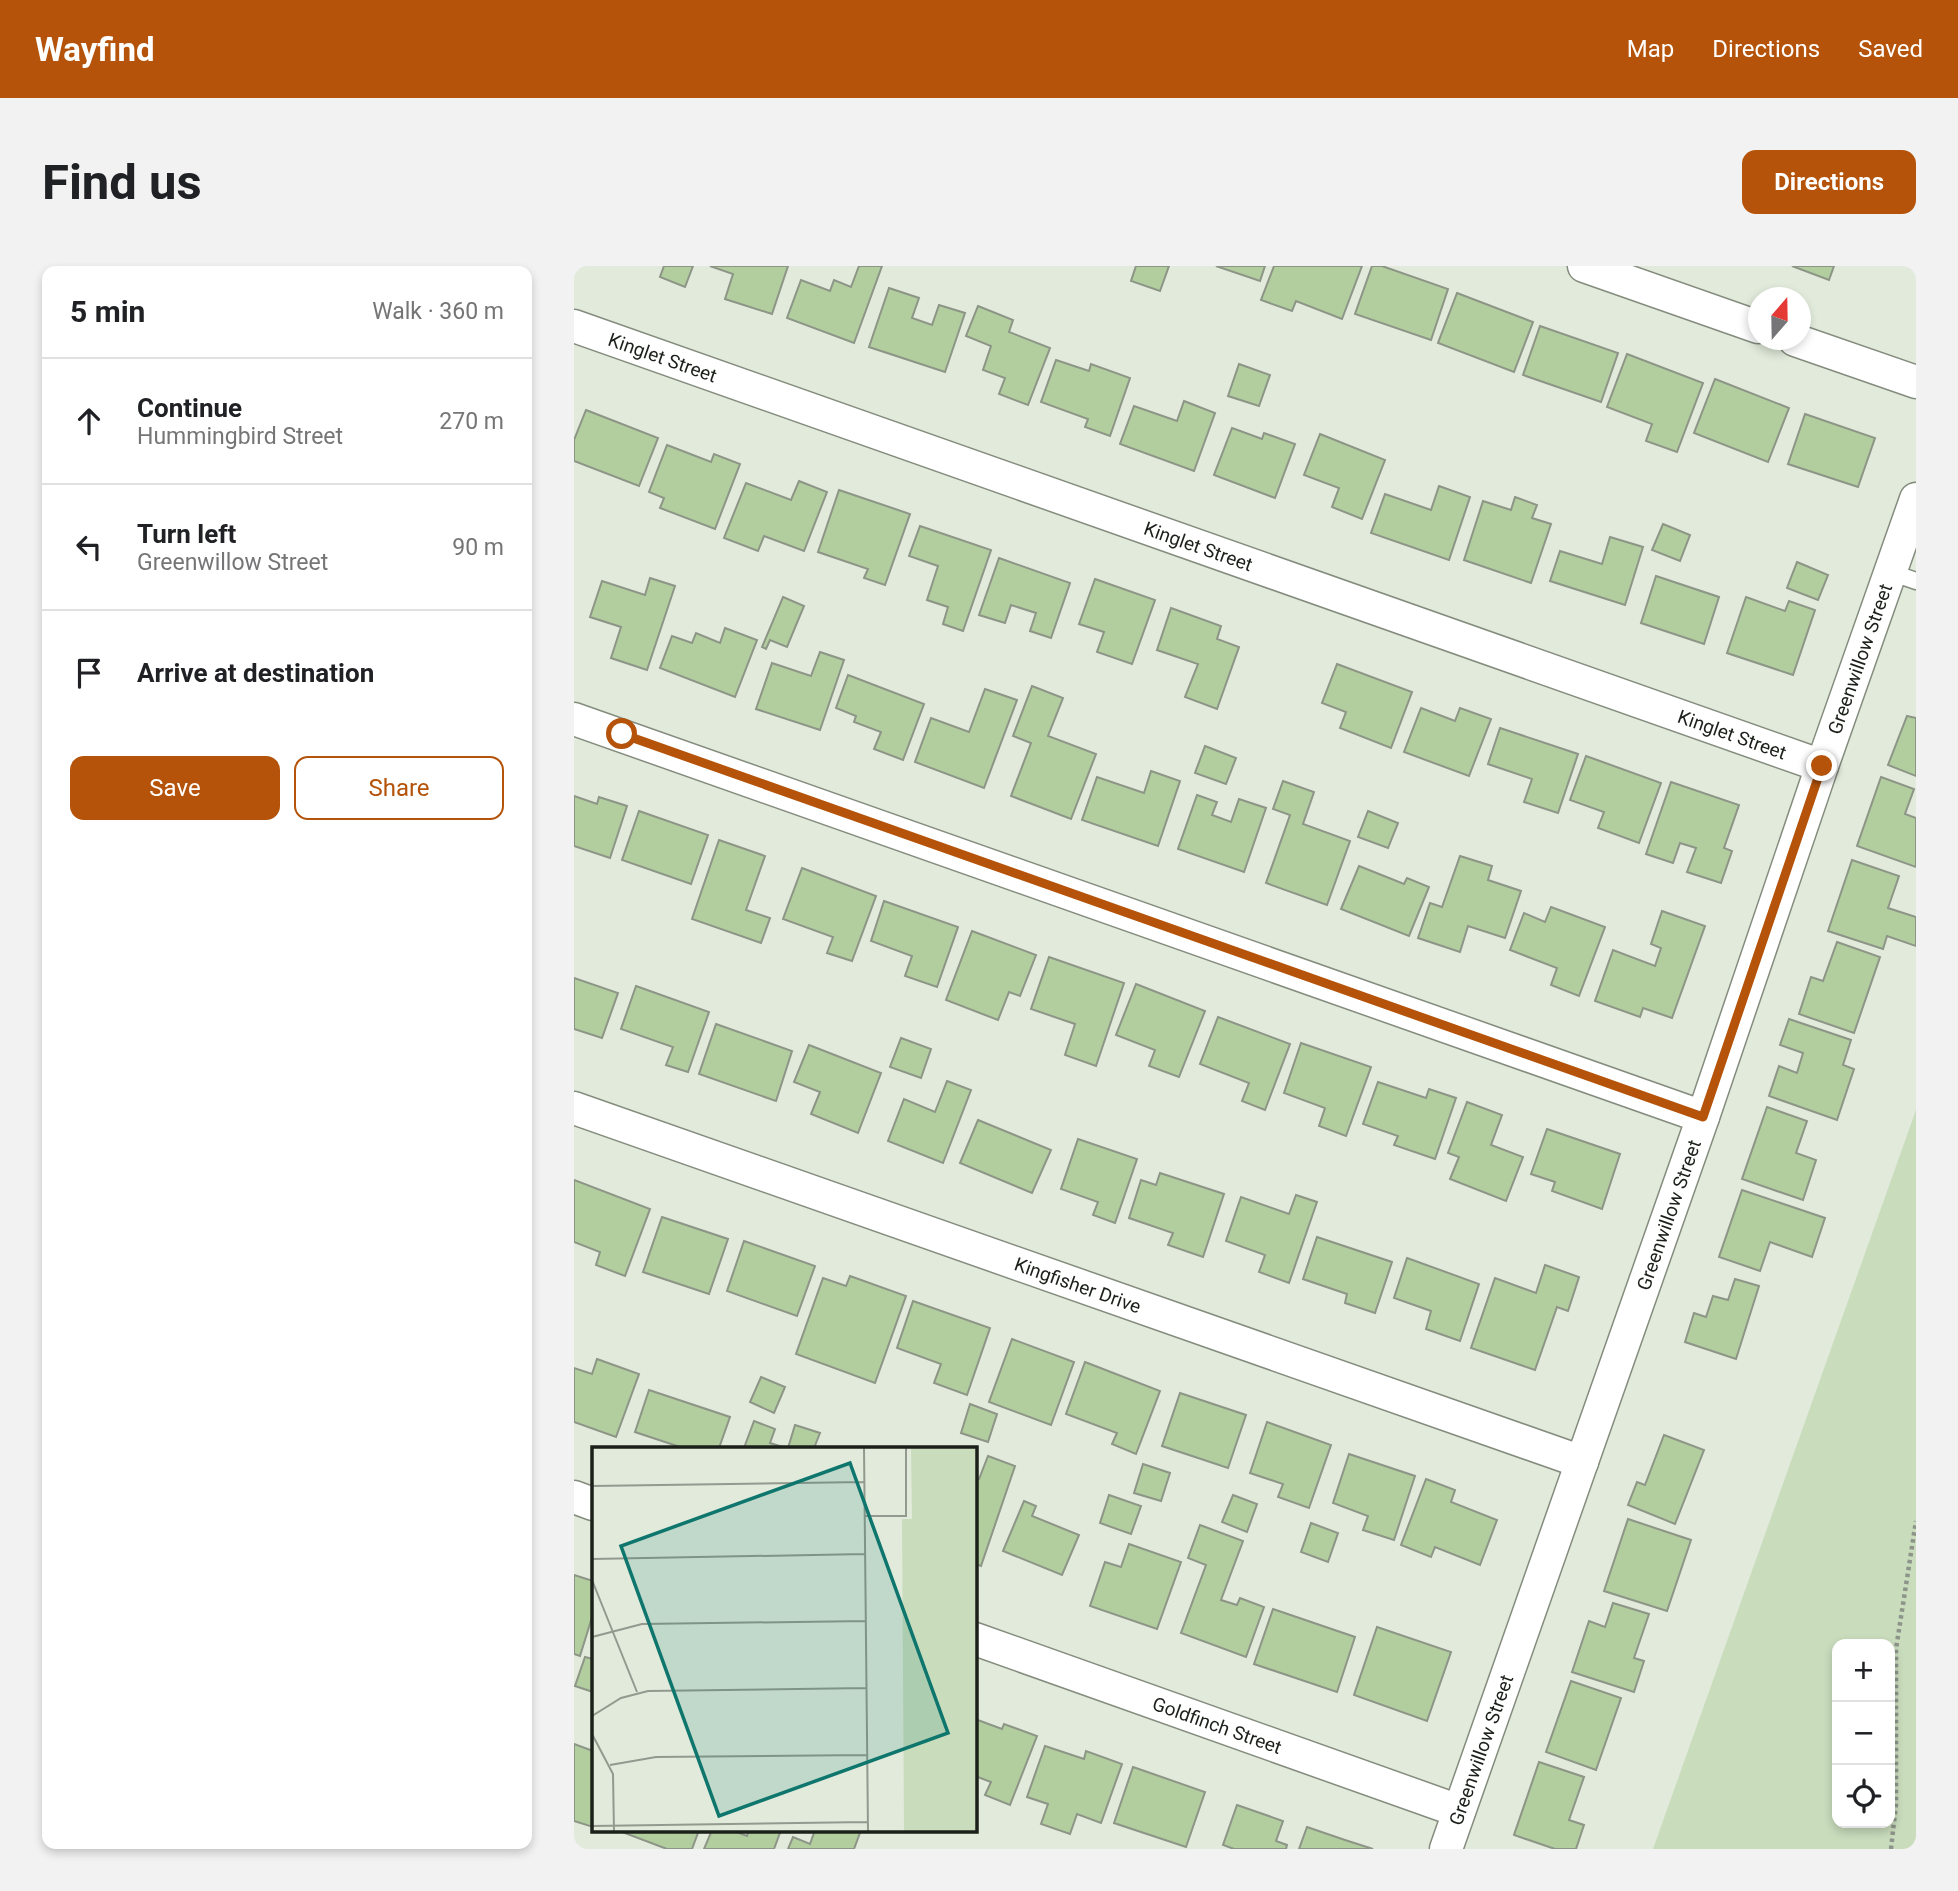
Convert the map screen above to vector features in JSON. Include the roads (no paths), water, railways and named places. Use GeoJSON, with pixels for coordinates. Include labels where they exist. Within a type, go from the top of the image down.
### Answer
{"type":"FeatureCollection","features":[{"type":"Feature","properties":{"kind":"street"},"geometry":{"type":"LineString","coordinates":[[1584,266],[1748,323]]}},
{"type":"Feature","properties":{"kind":"street","name":"Kinglet Street"},"geometry":{"type":"LineString","coordinates":[[574,326],[1822,766]]}},
{"type":"Feature","properties":{"kind":"street"},"geometry":{"type":"LineString","coordinates":[[1811,346],[1916,382]]}},
{"type":"Feature","properties":{"kind":"street","name":"Greenwillow Street"},"geometry":{"type":"LineString","coordinates":[[1446,1849],[1703,1117],[1822,766],[1903,577],[1916,499]]}},
{"type":"Feature","properties":{"kind":"street"},"geometry":{"type":"LineString","coordinates":[[574,719],[1703,1117]]}},
{"type":"Feature","properties":{"kind":"street","name":"Kingfisher Drive"},"geometry":{"type":"LineString","coordinates":[[574,1108],[1582,1462]]}},
{"type":"Feature","properties":{"kind":"street"},"geometry":{"type":"LineString","coordinates":[[574,1497],[592,1504]]}},
{"type":"Feature","properties":{"kind":"street","name":"Goldfinch Street"},"geometry":{"type":"LineString","coordinates":[[976,1639],[1459,1811]]}}]}
